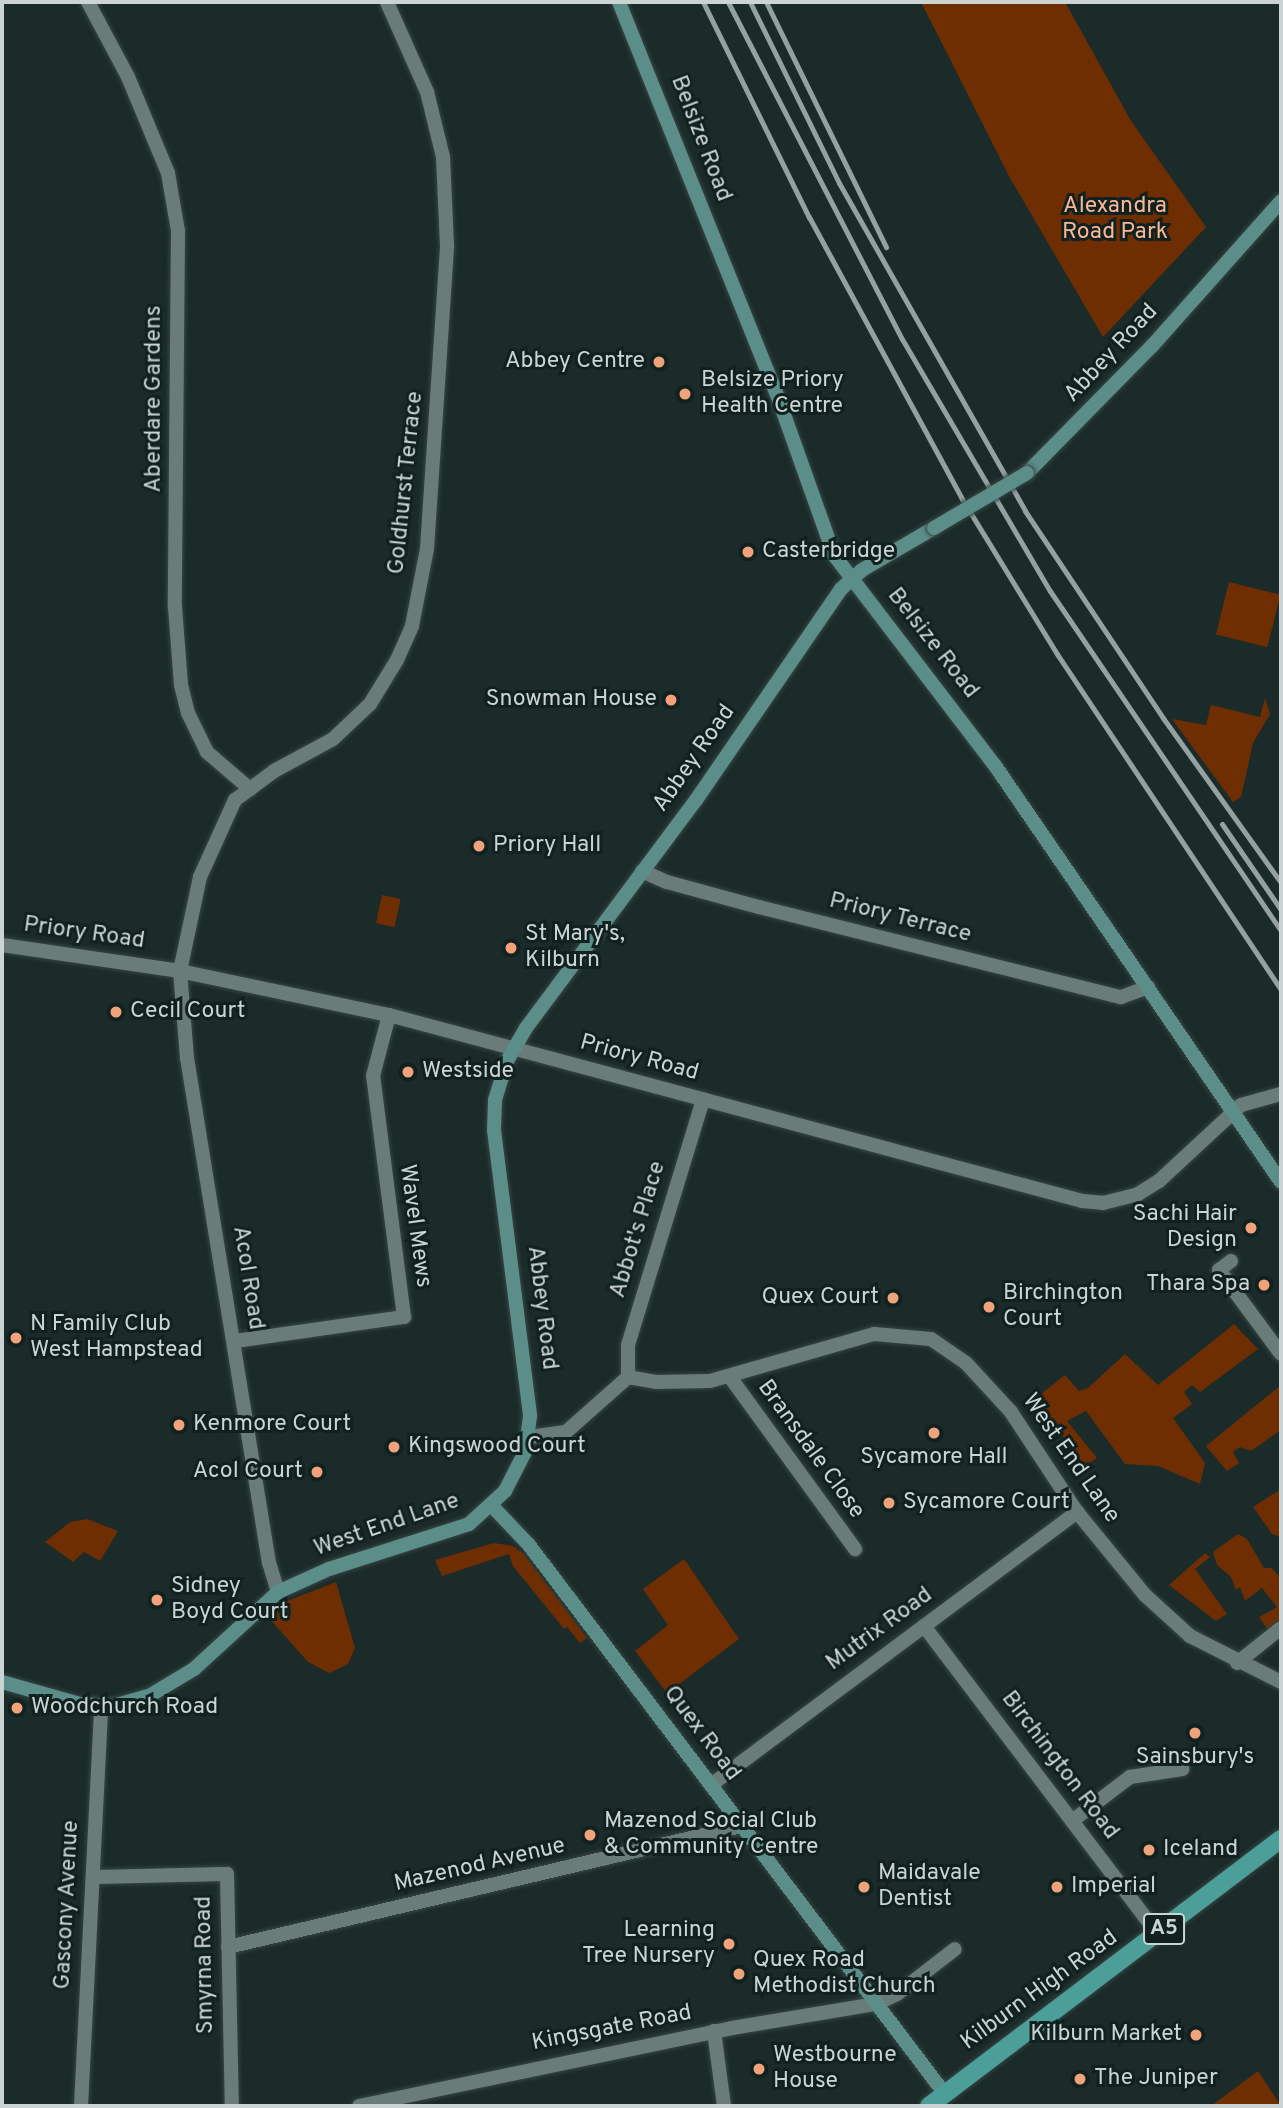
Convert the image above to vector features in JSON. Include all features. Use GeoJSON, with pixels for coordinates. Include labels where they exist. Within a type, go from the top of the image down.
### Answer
{"type":"FeatureCollection","features":[{"type":"Feature","properties":{"kind":"main road","name":"Belsize Road"},"geometry":{"type":"LineString","coordinates":[[619,2],[781,406],[824,532],[851,579],[925,669],[1148,986],[1232,1114],[1281,1182]]}},
{"type":"Feature","properties":{"kind":"main road","name":"Abbey Road"},"geometry":{"type":"LineString","coordinates":[[492,1506],[519,1469],[529,1437],[528,1385],[494,1130],[499,1084],[513,1049],[851,579],[1027,473],[1152,346],[1281,201]]}},
{"type":"Feature","properties":{"kind":"main road","name":"West End Lane"},"geometry":{"type":"LineString","coordinates":[[2,1682],[64,1702],[101,1706],[138,1700],[170,1686],[278,1592],[329,1569],[459,1529],[492,1506]]}},
{"type":"Feature","properties":{"kind":"main road","name":"Quex Road"},"geometry":{"type":"LineString","coordinates":[[492,1506],[526,1541],[945,2094]]}},
{"type":"Feature","properties":{"kind":"main road","name":"Kilburn High Road"},"geometry":{"type":"LineString","coordinates":[[929,2106],[1281,1839]]}},
{"type":"Feature","properties":{"kind":"street","name":"Aberdare Gardens"},"geometry":{"type":"LineString","coordinates":[[89,2],[128,77],[168,173],[178,231],[175,607],[181,685],[188,713],[207,752],[250,789]]}},
{"type":"Feature","properties":{"kind":"street","name":"Goldhurst Terrace"},"geometry":{"type":"LineString","coordinates":[[180,971],[209,850],[235,800],[333,739],[370,704],[397,660],[412,625],[427,549],[447,245],[443,157],[427,92],[387,2]]}},
{"type":"Feature","properties":{"kind":"street","name":"Priory Terrace"},"geometry":{"type":"LineString","coordinates":[[642,871],[759,907],[1121,997],[1148,986]]}},
{"type":"Feature","properties":{"kind":"street","name":"Priory Road"},"geometry":{"type":"LineString","coordinates":[[2,945],[180,971],[389,1015],[1050,1194],[1103,1203],[1138,1195],[1159,1181],[1232,1114],[1253,1100],[1281,1094]]}},
{"type":"Feature","properties":{"kind":"street","name":"Acol Road"},"geometry":{"type":"LineString","coordinates":[[180,971],[187,1058],[269,1563],[278,1592]]}},
{"type":"Feature","properties":{"kind":"street","name":"Wavel Mews"},"geometry":{"type":"LineString","coordinates":[[235,1341],[404,1317],[373,1076],[389,1015]]}},
{"type":"Feature","properties":{"kind":"street","name":"Abbot's Place"},"geometry":{"type":"LineString","coordinates":[[628,1377],[628,1345],[702,1099]]}},
{"type":"Feature","properties":{"kind":"street"},"geometry":{"type":"LineString","coordinates":[[1231,1261],[1219,1270],[1281,1353]]}},
{"type":"Feature","properties":{"kind":"street","name":"West End Lane"},"geometry":{"type":"LineString","coordinates":[[628,1377],[680,1383],[730,1377],[874,1334],[931,1339],[966,1363],[1011,1412],[1077,1512],[1145,1595],[1189,1636],[1237,1663],[1281,1682]]}},
{"type":"Feature","properties":{"kind":"street"},"geometry":{"type":"LineString","coordinates":[[529,1437],[566,1432],[628,1377]]}},
{"type":"Feature","properties":{"kind":"street","name":"Bransdale Close"},"geometry":{"type":"LineString","coordinates":[[730,1377],[855,1549]]}},
{"type":"Feature","properties":{"kind":"street","name":"Mutrix Road"},"geometry":{"type":"LineString","coordinates":[[711,1785],[1077,1512]]}},
{"type":"Feature","properties":{"kind":"street","name":"Birchington Road"},"geometry":{"type":"LineString","coordinates":[[925,1626],[1158,1934]]}},
{"type":"Feature","properties":{"kind":"street"},"geometry":{"type":"LineString","coordinates":[[1237,1663],[1281,1628]]}},
{"type":"Feature","properties":{"kind":"street","name":"Gascony Avenue"},"geometry":{"type":"LineString","coordinates":[[81,2106],[101,1706]]}},
{"type":"Feature","properties":{"kind":"street"},"geometry":{"type":"LineString","coordinates":[[1072,1821],[1130,1777],[1182,1769]]}},
{"type":"Feature","properties":{"kind":"street","name":"Mazenod Avenue"},"geometry":{"type":"LineString","coordinates":[[228,1947],[742,1826]]}},
{"type":"Feature","properties":{"kind":"street","name":"Smyrna Road"},"geometry":{"type":"LineString","coordinates":[[93,1878],[227,1874],[232,2106]]}},
{"type":"Feature","properties":{"kind":"street"},"geometry":{"type":"LineString","coordinates":[[876,2004],[897,1994],[955,1949]]}},
{"type":"Feature","properties":{"kind":"street","name":"Kingsgate Road"},"geometry":{"type":"LineString","coordinates":[[359,2106],[714,2031],[876,2004]]}},
{"type":"Feature","properties":{"kind":"street"},"geometry":{"type":"LineString","coordinates":[[714,2031],[724,2106]]}},
{"type":"Feature","properties":{"kind":"green space","name":"Alexandra Road Park"},"geometry":{"type":"Polygon","coordinates":[[[921,2],[1065,2],[1131,121],[1206,227],[1103,337],[1010,178],[921,2]]]}},
{"type":"Feature","properties":{"kind":"green space"},"geometry":{"type":"Polygon","coordinates":[[[1229,582],[1280,595],[1267,647],[1216,634],[1229,582]]]}},
{"type":"Feature","properties":{"kind":"green space"},"geometry":{"type":"Polygon","coordinates":[[[1265,698],[1270,714],[1253,743],[1241,797],[1233,802],[1172,719],[1206,725],[1211,705],[1260,717],[1265,698]]]}},
{"type":"Feature","properties":{"kind":"green space"},"geometry":{"type":"Polygon","coordinates":[[[382,895],[401,899],[395,927],[376,923],[382,895]]]}},
{"type":"Feature","properties":{"kind":"green space"},"geometry":{"type":"Polygon","coordinates":[[[1234,1324],[1258,1349],[1200,1392],[1192,1385],[1184,1392],[1192,1404],[1173,1418],[1205,1463],[1200,1484],[1158,1466],[1125,1464],[1086,1411],[1067,1421],[1097,1458],[1085,1466],[1035,1399],[1065,1375],[1079,1391],[1088,1388],[1125,1354],[1158,1385],[1234,1324]]]}},
{"type":"Feature","properties":{"kind":"green space"},"geometry":{"type":"Polygon","coordinates":[[[1281,1385],[1281,1430],[1251,1451],[1240,1447],[1233,1452],[1239,1463],[1227,1471],[1206,1446],[1281,1385]]]}},
{"type":"Feature","properties":{"kind":"green space"},"geometry":{"type":"Polygon","coordinates":[[[1281,1489],[1281,1537],[1272,1534],[1253,1507],[1281,1489]]]}},
{"type":"Feature","properties":{"kind":"green space"},"geometry":{"type":"Polygon","coordinates":[[[87,1519],[118,1531],[100,1561],[84,1552],[73,1562],[45,1542],[70,1522],[87,1519]]]}},
{"type":"Feature","properties":{"kind":"green space"},"geometry":{"type":"Polygon","coordinates":[[[1238,1534],[1247,1539],[1264,1568],[1272,1568],[1281,1579],[1281,1628],[1269,1631],[1259,1617],[1277,1607],[1262,1588],[1245,1601],[1240,1587],[1236,1590],[1231,1577],[1217,1565],[1213,1552],[1238,1534]]]}},
{"type":"Feature","properties":{"kind":"green space"},"geometry":{"type":"Polygon","coordinates":[[[494,1543],[513,1546],[523,1553],[587,1638],[580,1643],[567,1627],[564,1629],[513,1566],[509,1554],[442,1576],[435,1560],[494,1543]]]}},
{"type":"Feature","properties":{"kind":"green space"},"geometry":{"type":"Polygon","coordinates":[[[1205,1553],[1210,1557],[1195,1569],[1227,1614],[1216,1621],[1169,1585],[1205,1553]]]}},
{"type":"Feature","properties":{"kind":"green space"},"geometry":{"type":"Polygon","coordinates":[[[684,1559],[739,1639],[667,1693],[635,1651],[668,1625],[643,1589],[684,1559]]]}},
{"type":"Feature","properties":{"kind":"green space"},"geometry":{"type":"Polygon","coordinates":[[[336,1582],[355,1648],[348,1664],[329,1673],[308,1662],[269,1618],[287,1601],[336,1582]]]}},
{"type":"Feature","properties":{"kind":"green space"},"geometry":{"type":"Polygon","coordinates":[[[1258,2071],[1281,2106],[1211,2106],[1258,2071]]]}},
{"type":"Feature","properties":{"kind":"railway"},"geometry":{"type":"LineString","coordinates":[[703,2],[809,217],[962,499],[1057,654],[1281,990]]}},
{"type":"Feature","properties":{"kind":"railway"},"geometry":{"type":"LineString","coordinates":[[728,2],[902,339],[1050,591],[1281,931]]}},
{"type":"Feature","properties":{"kind":"railway"},"geometry":{"type":"LineString","coordinates":[[750,2],[839,183],[1025,511],[1163,718],[1281,883]]}},
{"type":"Feature","properties":{"kind":"railway"},"geometry":{"type":"LineString","coordinates":[[766,2],[886,247]]}},
{"type":"Feature","properties":{"kind":"railway"},"geometry":{"type":"LineString","coordinates":[[1222,824],[1281,910]]}},
{"type":"Feature","properties":{"kind":"place","name":"Abbey Centre"},"geometry":{"type":"Point","coordinates":[659,362]}},
{"type":"Feature","properties":{"kind":"place","name":"Belsize Priory Health Centre"},"geometry":{"type":"Point","coordinates":[685,394]}},
{"type":"Feature","properties":{"kind":"place","name":"Casterbridge"},"geometry":{"type":"Point","coordinates":[748,552]}},
{"type":"Feature","properties":{"kind":"place","name":"Snowman House"},"geometry":{"type":"Point","coordinates":[671,700]}},
{"type":"Feature","properties":{"kind":"place","name":"Priory Hall"},"geometry":{"type":"Point","coordinates":[479,846]}},
{"type":"Feature","properties":{"kind":"place","name":"St Mary's, Kilburn"},"geometry":{"type":"Point","coordinates":[511,948]}},
{"type":"Feature","properties":{"kind":"place","name":"Cecil Court"},"geometry":{"type":"Point","coordinates":[116,1012]}},
{"type":"Feature","properties":{"kind":"place","name":"Westside"},"geometry":{"type":"Point","coordinates":[408,1072]}},
{"type":"Feature","properties":{"kind":"place","name":"Sachi Hair Design"},"geometry":{"type":"Point","coordinates":[1251,1228]}},
{"type":"Feature","properties":{"kind":"place","name":"Thara Spa"},"geometry":{"type":"Point","coordinates":[1264,1285]}},
{"type":"Feature","properties":{"kind":"place","name":"Quex Court"},"geometry":{"type":"Point","coordinates":[893,1298]}},
{"type":"Feature","properties":{"kind":"place","name":"Birchington Court"},"geometry":{"type":"Point","coordinates":[989,1307]}},
{"type":"Feature","properties":{"kind":"place","name":"N Family Club West Hampstead"},"geometry":{"type":"Point","coordinates":[16,1338]}},
{"type":"Feature","properties":{"kind":"place","name":"Kenmore Court"},"geometry":{"type":"Point","coordinates":[179,1425]}},
{"type":"Feature","properties":{"kind":"place","name":"Sycamore Hall"},"geometry":{"type":"Point","coordinates":[934,1433]}},
{"type":"Feature","properties":{"kind":"place","name":"Kingswood Court"},"geometry":{"type":"Point","coordinates":[394,1447]}},
{"type":"Feature","properties":{"kind":"place","name":"Acol Court"},"geometry":{"type":"Point","coordinates":[317,1472]}},
{"type":"Feature","properties":{"kind":"place","name":"Sycamore Court"},"geometry":{"type":"Point","coordinates":[889,1503]}},
{"type":"Feature","properties":{"kind":"place","name":"Sidney Boyd Court"},"geometry":{"type":"Point","coordinates":[157,1600]}},
{"type":"Feature","properties":{"kind":"place","name":"Woodchurch Road"},"geometry":{"type":"Point","coordinates":[17,1708]}},
{"type":"Feature","properties":{"kind":"place","name":"Sainsbury's"},"geometry":{"type":"Point","coordinates":[1195,1733]}},
{"type":"Feature","properties":{"kind":"place","name":"Mazenod Social Club & Community Centre"},"geometry":{"type":"Point","coordinates":[590,1835]}},
{"type":"Feature","properties":{"kind":"place","name":"Iceland"},"geometry":{"type":"Point","coordinates":[1149,1850]}},
{"type":"Feature","properties":{"kind":"place","name":"Maidavale Dentist"},"geometry":{"type":"Point","coordinates":[864,1887]}},
{"type":"Feature","properties":{"kind":"place","name":"Imperial"},"geometry":{"type":"Point","coordinates":[1057,1887]}},
{"type":"Feature","properties":{"kind":"place","name":"Learning Tree Nursery"},"geometry":{"type":"Point","coordinates":[729,1944]}},
{"type":"Feature","properties":{"kind":"place","name":"Quex Road Methodist Church"},"geometry":{"type":"Point","coordinates":[739,1974]}},
{"type":"Feature","properties":{"kind":"place","name":"Kilburn Market"},"geometry":{"type":"Point","coordinates":[1196,2035]}},
{"type":"Feature","properties":{"kind":"place","name":"Westbourne House"},"geometry":{"type":"Point","coordinates":[759,2069]}},
{"type":"Feature","properties":{"kind":"place","name":"The Juniper"},"geometry":{"type":"Point","coordinates":[1080,2079]}}]}
